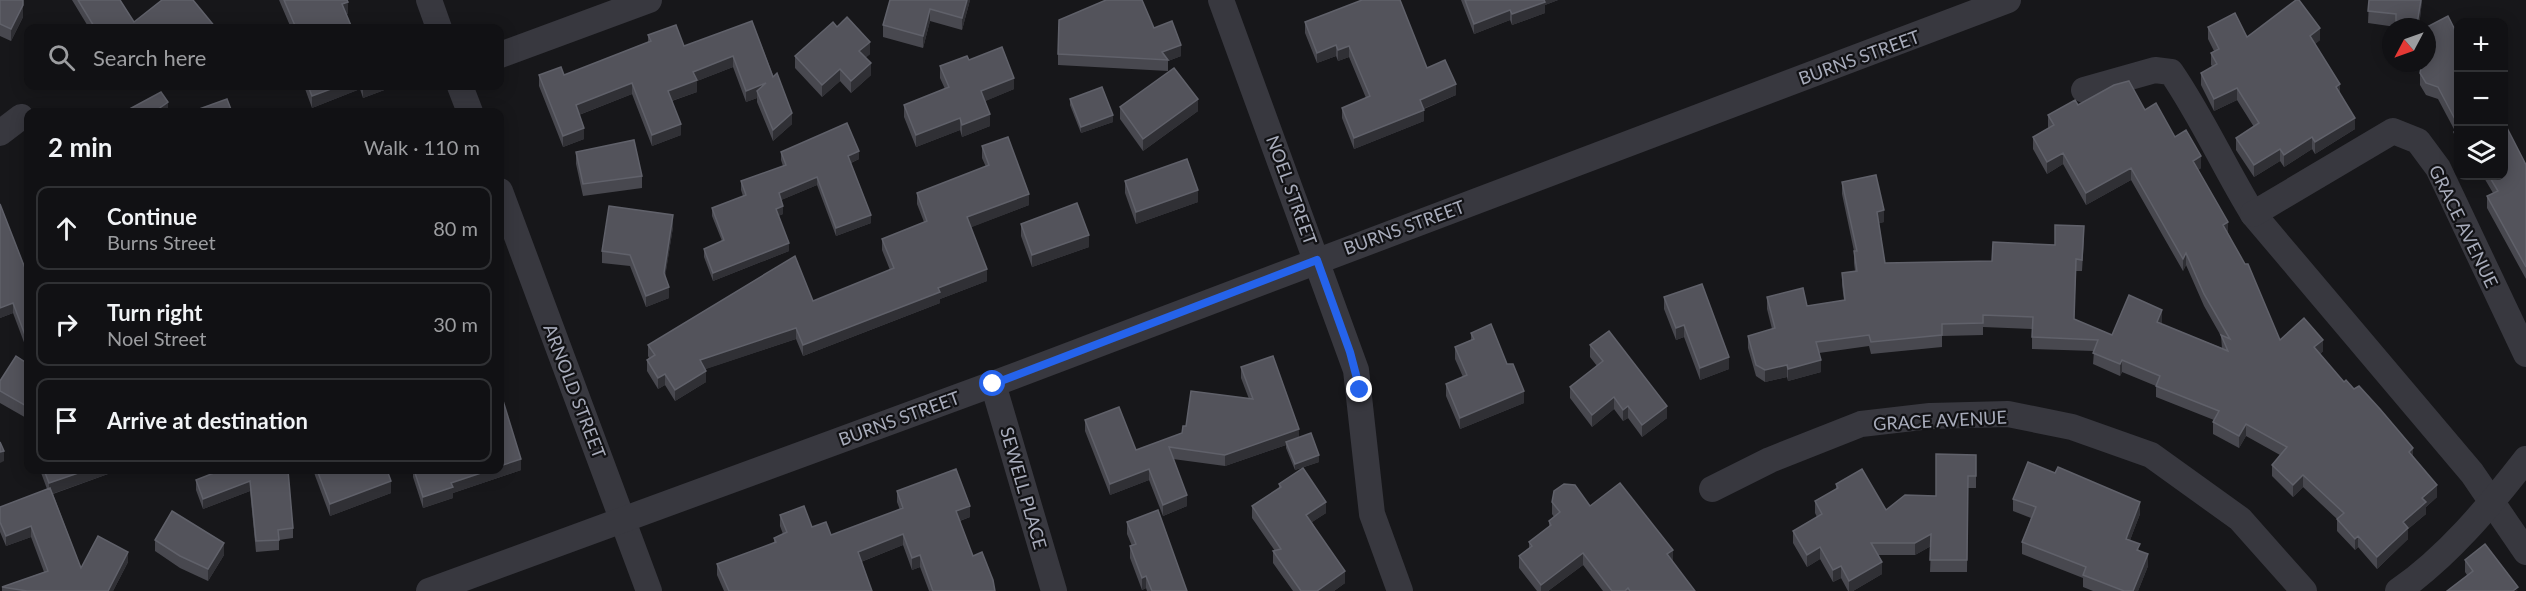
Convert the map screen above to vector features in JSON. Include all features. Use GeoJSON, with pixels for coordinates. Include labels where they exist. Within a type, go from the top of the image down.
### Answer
{"type":"FeatureCollection","features":[{"type":"Feature","properties":{"kind":"street"},"geometry":{"type":"LineString","coordinates":[[429,0],[438,24]]}},
{"type":"Feature","properties":{"kind":"street"},"geometry":{"type":"LineString","coordinates":[[504,54],[649,0]]}},
{"type":"Feature","properties":{"kind":"street","name":"NOEL STREET"},"geometry":{"type":"LineString","coordinates":[[1221,0],[1356,370],[1372,514],[1400,591]]}},
{"type":"Feature","properties":{"kind":"street","name":"BURNS STREET"},"geometry":{"type":"LineString","coordinates":[[429,591],[993,384],[2008,0]]}},
{"type":"Feature","properties":{"kind":"street"},"geometry":{"type":"LineString","coordinates":[[2084,90],[2154,70],[2171,72],[2193,103],[2232,180],[2253,214],[2472,474],[2489,502],[2526,552]]}},
{"type":"Feature","properties":{"kind":"street"},"geometry":{"type":"LineString","coordinates":[[462,90],[468,108]]}},
{"type":"Feature","properties":{"kind":"street"},"geometry":{"type":"LineString","coordinates":[[0,133],[21,117]]}},
{"type":"Feature","properties":{"kind":"street","name":"GRACE AVENUE"},"geometry":{"type":"LineString","coordinates":[[2253,214],[2393,131],[2418,141],[2438,168],[2526,354]]}},
{"type":"Feature","properties":{"kind":"street","name":"ARNOLD STREET"},"geometry":{"type":"LineString","coordinates":[[504,201],[649,591]]}},
{"type":"Feature","properties":{"kind":"street","name":"SEWELL PLACE"},"geometry":{"type":"LineString","coordinates":[[993,384],[1054,591]]}},
{"type":"Feature","properties":{"kind":"street","name":"GRACE AVENUE"},"geometry":{"type":"LineString","coordinates":[[1712,489],[1770,460],[1861,424],[1930,416],[2008,414],[2072,427],[2151,455],[2240,519],[2304,591]]}},
{"type":"Feature","properties":{"kind":"street"},"geometry":{"type":"LineString","coordinates":[[2397,591],[2418,577],[2447,550],[2526,459]]}},
{"type":"Feature","properties":{"kind":"building"},"geometry":{"type":"Polygon","coordinates":[[[0,0],[23,0],[23,5],[11,29],[0,24],[0,0]]]}},
{"type":"Feature","properties":{"kind":"building"},"geometry":{"type":"Polygon","coordinates":[[[78,0],[120,0],[134,22],[162,0],[193,0],[213,24],[93,24],[78,0]]]}},
{"type":"Feature","properties":{"kind":"building"},"geometry":{"type":"Polygon","coordinates":[[[284,0],[347,0],[348,2],[342,4],[350,24],[294,24],[284,0]]]}},
{"type":"Feature","properties":{"kind":"building"},"geometry":{"type":"Polygon","coordinates":[[[890,0],[967,0],[962,18],[930,9],[923,36],[883,25],[890,0]]]}},
{"type":"Feature","properties":{"kind":"building"},"geometry":{"type":"Polygon","coordinates":[[[1106,0],[1142,0],[1154,28],[1172,21],[1181,45],[1162,52],[1168,60],[1058,54],[1059,20],[1106,0]]]}},
{"type":"Feature","properties":{"kind":"building"},"geometry":{"type":"Polygon","coordinates":[[[1362,0],[1400,0],[1427,68],[1445,60],[1456,84],[1420,100],[1424,110],[1354,138],[1342,108],[1370,96],[1349,46],[1338,50],[1336,45],[1317,53],[1305,22],[1362,0]]]}},
{"type":"Feature","properties":{"kind":"building"},"geometry":{"type":"Polygon","coordinates":[[[1465,0],[1544,0],[1545,2],[1512,14],[1510,10],[1474,24],[1465,0]]]}},
{"type":"Feature","properties":{"kind":"building"},"geometry":{"type":"Polygon","coordinates":[[[2299,0],[2320,28],[2310,36],[2340,84],[2336,87],[2355,118],[2315,142],[2312,137],[2284,155],[2280,149],[2254,165],[2236,138],[2259,123],[2237,88],[2214,99],[2201,73],[2217,64],[2211,53],[2219,49],[2208,27],[2235,13],[2247,37],[2299,0]]]}},
{"type":"Feature","properties":{"kind":"building"},"geometry":{"type":"Polygon","coordinates":[[[2369,0],[2421,0],[2418,18],[2396,18],[2396,14],[2368,11],[2369,0]]]}},
{"type":"Feature","properties":{"kind":"building"},"geometry":{"type":"Polygon","coordinates":[[[2448,16],[2454,28],[2454,117],[2438,87],[2426,83],[2420,73],[2436,72],[2436,22],[2448,16]]]}},
{"type":"Feature","properties":{"kind":"building"},"geometry":{"type":"Polygon","coordinates":[[[847,17],[870,42],[859,51],[871,63],[851,81],[840,69],[822,85],[795,56],[833,22],[837,27],[847,17]]]}},
{"type":"Feature","properties":{"kind":"building"},"geometry":{"type":"Polygon","coordinates":[[[752,21],[773,77],[777,73],[792,113],[773,130],[757,91],[766,83],[746,91],[733,56],[693,72],[697,80],[668,91],[681,124],[652,135],[632,83],[576,105],[584,128],[563,136],[539,75],[561,67],[564,75],[651,41],[648,35],[676,25],[684,46],[752,21]]]}},
{"type":"Feature","properties":{"kind":"building"},"geometry":{"type":"Polygon","coordinates":[[[1002,47],[1014,78],[981,91],[990,114],[962,125],[960,118],[916,135],[904,105],[949,87],[940,66],[967,56],[969,60],[1002,47]]]}},
{"type":"Feature","properties":{"kind":"building"},"geometry":{"type":"Polygon","coordinates":[[[1174,68],[1198,99],[1143,139],[1120,107],[1174,68]]]}},
{"type":"Feature","properties":{"kind":"building"},"geometry":{"type":"Polygon","coordinates":[[[2129,81],[2145,110],[2156,103],[2175,137],[2186,130],[2201,156],[2193,161],[2228,222],[2223,225],[2245,264],[2248,264],[2280,340],[2304,318],[2323,340],[2314,347],[2344,382],[2346,380],[2354,389],[2359,386],[2380,409],[2413,448],[2409,452],[2437,485],[2422,498],[2426,502],[2403,522],[2408,528],[2377,557],[2358,536],[2355,539],[2337,519],[2344,513],[2303,475],[2293,485],[2272,465],[2287,447],[2246,424],[2239,436],[2213,422],[2219,411],[2156,386],[2160,376],[2122,360],[2120,364],[2093,353],[2098,340],[2032,337],[2033,317],[1983,315],[1983,323],[1942,324],[1942,335],[1871,342],[1869,335],[1816,342],[1821,360],[1788,369],[1787,365],[1765,370],[1756,365],[1748,336],[1775,328],[1767,297],[1803,288],[1807,306],[1845,300],[1842,273],[1857,271],[1854,251],[1857,251],[1842,182],[1876,175],[1884,210],[1877,212],[1885,263],[1992,261],[1993,242],[2055,245],[2055,225],[2084,226],[2082,260],[2076,259],[2074,319],[2112,335],[2129,295],[2162,310],[2157,322],[2228,351],[2221,335],[2230,339],[2204,294],[2186,253],[2183,259],[2131,168],[2086,193],[2063,153],[2047,162],[2033,137],[2054,125],[2048,115],[2075,100],[2078,105],[2114,85],[2129,81]]]}},
{"type":"Feature","properties":{"kind":"building"},"geometry":{"type":"Polygon","coordinates":[[[1102,87],[1113,115],[1081,127],[1070,99],[1102,87]]]}},
{"type":"Feature","properties":{"kind":"building"},"geometry":{"type":"Polygon","coordinates":[[[310,90],[328,90],[312,96],[310,90]]]}},
{"type":"Feature","properties":{"kind":"building"},"geometry":{"type":"Polygon","coordinates":[[[161,92],[168,102],[160,108],[131,108],[161,92]]]}},
{"type":"Feature","properties":{"kind":"building"},"geometry":{"type":"Polygon","coordinates":[[[227,99],[230,108],[202,108],[227,99]]]}},
{"type":"Feature","properties":{"kind":"building"},"geometry":{"type":"Polygon","coordinates":[[[847,123],[859,151],[848,156],[871,215],[836,228],[817,177],[779,193],[783,206],[776,209],[789,243],[713,273],[704,249],[724,240],[712,208],[746,195],[741,181],[786,165],[781,152],[847,123]]]}},
{"type":"Feature","properties":{"kind":"building"},"geometry":{"type":"Polygon","coordinates":[[[2508,130],[2526,165],[2526,267],[2487,196],[2498,191],[2491,180],[2508,180],[2508,130]]]}},
{"type":"Feature","properties":{"kind":"building"},"geometry":{"type":"Polygon","coordinates":[[[1008,137],[1029,194],[967,217],[987,269],[938,288],[940,292],[803,345],[796,328],[700,360],[706,371],[675,390],[665,374],[658,378],[647,360],[655,355],[648,345],[795,256],[813,301],[894,268],[882,239],[927,221],[917,193],[989,165],[982,146],[1008,137]]]}},
{"type":"Feature","properties":{"kind":"building"},"geometry":{"type":"Polygon","coordinates":[[[634,140],[642,176],[583,184],[576,152],[634,140]]]}},
{"type":"Feature","properties":{"kind":"building"},"geometry":{"type":"Polygon","coordinates":[[[1187,159],[1198,190],[1136,212],[1125,181],[1187,159]]]}},
{"type":"Feature","properties":{"kind":"building"},"geometry":{"type":"Polygon","coordinates":[[[1077,203],[1089,235],[1032,255],[1021,224],[1077,203]]]}},
{"type":"Feature","properties":{"kind":"building"},"geometry":{"type":"Polygon","coordinates":[[[0,204],[24,266],[24,332],[13,303],[0,308],[0,204]]]}},
{"type":"Feature","properties":{"kind":"building"},"geometry":{"type":"Polygon","coordinates":[[[609,206],[673,215],[664,273],[669,287],[646,296],[630,255],[602,251],[609,206]]]}},
{"type":"Feature","properties":{"kind":"building"},"geometry":{"type":"Polygon","coordinates":[[[1702,284],[1729,357],[1700,368],[1684,325],[1676,328],[1664,297],[1702,284]]]}},
{"type":"Feature","properties":{"kind":"building"},"geometry":{"type":"Polygon","coordinates":[[[1491,324],[1507,364],[1513,364],[1524,391],[1460,418],[1446,384],[1467,375],[1455,347],[1474,339],[1471,333],[1491,324]]]}},
{"type":"Feature","properties":{"kind":"building"},"geometry":{"type":"Polygon","coordinates":[[[1609,331],[1667,406],[1642,425],[1628,406],[1623,410],[1614,397],[1592,415],[1570,387],[1603,361],[1590,345],[1609,331]]]}},
{"type":"Feature","properties":{"kind":"building"},"geometry":{"type":"Polygon","coordinates":[[[16,356],[24,361],[24,405],[0,391],[0,381],[16,356]]]}},
{"type":"Feature","properties":{"kind":"building"},"geometry":{"type":"Polygon","coordinates":[[[1273,356],[1299,429],[1225,455],[1169,447],[1187,495],[1163,505],[1149,469],[1110,484],[1085,420],[1119,407],[1136,450],[1182,433],[1183,426],[1186,426],[1191,391],[1253,399],[1241,367],[1273,356]]]}},
{"type":"Feature","properties":{"kind":"building"},"geometry":{"type":"Polygon","coordinates":[[[504,404],[521,459],[504,465],[504,404]]]}},
{"type":"Feature","properties":{"kind":"building"},"geometry":{"type":"Polygon","coordinates":[[[1311,433],[1319,455],[1295,464],[1286,442],[1311,433]]]}},
{"type":"Feature","properties":{"kind":"building"},"geometry":{"type":"Polygon","coordinates":[[[1936,454],[1976,455],[1976,476],[1968,476],[1967,560],[1930,560],[1931,534],[1915,543],[1871,543],[1882,562],[1849,581],[1841,566],[1833,570],[1820,547],[1807,555],[1793,531],[1822,514],[1815,501],[1838,488],[1836,484],[1862,469],[1886,510],[1905,495],[1936,496],[1936,454]]]}},
{"type":"Feature","properties":{"kind":"building"},"geometry":{"type":"Polygon","coordinates":[[[2028,462],[2055,473],[2058,467],[2140,502],[2126,539],[2140,544],[2137,550],[2148,554],[2133,591],[2124,591],[2083,575],[2086,567],[2022,542],[2036,507],[2013,499],[2028,462]]]}},
{"type":"Feature","properties":{"kind":"building"},"geometry":{"type":"Polygon","coordinates":[[[1303,468],[1326,502],[1306,515],[1345,571],[1317,591],[1301,591],[1273,551],[1281,549],[1252,506],[1281,487],[1279,484],[1303,468]]]}},
{"type":"Feature","properties":{"kind":"building"},"geometry":{"type":"Polygon","coordinates":[[[956,469],[970,506],[956,511],[973,556],[982,552],[995,591],[933,591],[920,555],[912,558],[903,534],[858,552],[872,591],[729,591],[717,564],[776,542],[774,538],[787,532],[780,515],[804,506],[812,527],[826,522],[831,535],[903,508],[897,491],[956,469]]]}},
{"type":"Feature","properties":{"kind":"building"},"geometry":{"type":"Polygon","coordinates":[[[46,474],[75,474],[49,483],[46,474]]]}},
{"type":"Feature","properties":{"kind":"building"},"geometry":{"type":"Polygon","coordinates":[[[211,474],[288,474],[293,528],[278,530],[279,540],[256,541],[250,481],[203,499],[196,480],[211,474]]]}},
{"type":"Feature","properties":{"kind":"building"},"geometry":{"type":"Polygon","coordinates":[[[319,474],[388,474],[391,481],[330,504],[319,474]]]}},
{"type":"Feature","properties":{"kind":"building"},"geometry":{"type":"Polygon","coordinates":[[[415,474],[478,474],[451,483],[453,487],[423,497],[415,474]]]}},
{"type":"Feature","properties":{"kind":"building"},"geometry":{"type":"Polygon","coordinates":[[[1620,483],[1673,550],[1667,554],[1695,591],[1630,591],[1628,588],[1625,591],[1612,591],[1583,553],[1541,585],[1519,556],[1532,546],[1529,542],[1551,525],[1549,521],[1560,512],[1552,502],[1554,491],[1564,484],[1575,485],[1590,506],[1620,483]]]}},
{"type":"Feature","properties":{"kind":"building"},"geometry":{"type":"Polygon","coordinates":[[[50,488],[81,568],[98,536],[128,552],[108,591],[27,591],[2,587],[48,571],[31,526],[6,536],[0,522],[0,507],[50,488]]]}},
{"type":"Feature","properties":{"kind":"building"},"geometry":{"type":"Polygon","coordinates":[[[1158,510],[1187,591],[1152,591],[1146,576],[1142,578],[1130,546],[1136,544],[1127,522],[1158,510]]]}},
{"type":"Feature","properties":{"kind":"building"},"geometry":{"type":"Polygon","coordinates":[[[172,511],[224,543],[208,569],[180,556],[155,540],[172,511]]]}},
{"type":"Feature","properties":{"kind":"building"},"geometry":{"type":"Polygon","coordinates":[[[2485,544],[2518,587],[2513,591],[2447,591],[2473,571],[2465,560],[2485,544]]]}},
{"type":"Feature","properties":{"kind":"route"},"geometry":{"type":"LineString","coordinates":[[993,384],[1317,260],[1356,370],[1360,390]]}}]}
